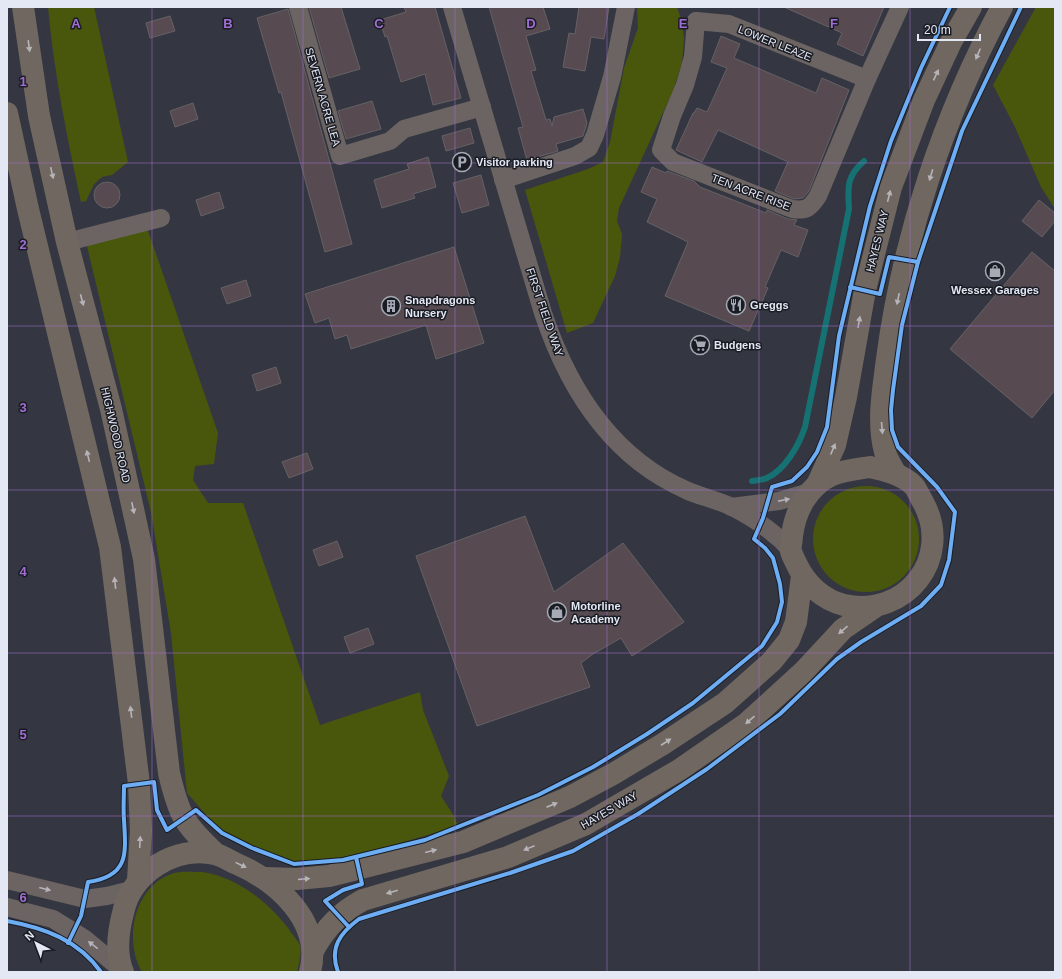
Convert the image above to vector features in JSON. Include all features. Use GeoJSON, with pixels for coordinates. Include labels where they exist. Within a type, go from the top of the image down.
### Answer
{"type":"FeatureCollection","features":[{"type":"Feature","properties":{"kind":"street","name":"HIGHWOOD ROAD"},"geometry":{"type":"LineString","coordinates":[[23,7],[39,116],[67,242],[111,409],[144,559],[169,773],[176,804],[183,820],[216,854]]}},
{"type":"Feature","properties":{"kind":"street","name":"SEVERN ACRE LEA"},"geometry":{"type":"LineString","coordinates":[[298,7],[340,156],[390,141],[404,129],[482,107]]}},
{"type":"Feature","properties":{"kind":"street","name":"FIRST FIELD WAY"},"geometry":{"type":"LineString","coordinates":[[452,7],[554,345],[577,392],[590,412],[614,439],[654,472],[687,490],[731,507],[771,530],[790,550]]}},
{"type":"Feature","properties":{"kind":"street"},"geometry":{"type":"LineString","coordinates":[[503,180],[575,156],[588,148],[595,135],[612,77],[626,7]]}},
{"type":"Feature","properties":{"kind":"street","name":"TEN ACRE RISE"},"geometry":{"type":"LineString","coordinates":[[692,14],[693,56],[685,85],[672,116],[661,150],[673,162],[792,209],[803,210],[812,205],[818,196],[867,79],[900,7]]}},
{"type":"Feature","properties":{"kind":"street","name":"HAYES WAY"},"geometry":{"type":"LineString","coordinates":[[814,488],[835,445],[846,397],[865,290],[891,187],[924,100],[951,42],[971,7]]}},
{"type":"Feature","properties":{"kind":"street"},"geometry":{"type":"LineString","coordinates":[[896,474],[885,453],[881,426],[882,393],[890,335],[909,249],[942,140],[981,46],[1002,7]]}},
{"type":"Feature","properties":{"kind":"street","name":"LOWER LEAZE"},"geometry":{"type":"LineString","coordinates":[[692,14],[729,24],[867,79]]}},
{"type":"Feature","properties":{"kind":"street"},"geometry":{"type":"LineString","coordinates":[[7,113],[28,209],[110,547],[139,784],[141,831],[134,885],[124,908],[118,942],[123,971]]}},
{"type":"Feature","properties":{"kind":"street"},"geometry":{"type":"LineString","coordinates":[[67,242],[161,218]]}},
{"type":"Feature","properties":{"kind":"street"},"geometry":{"type":"LineString","coordinates":[[870,467],[896,474],[914,487],[930,515],[933,548],[929,563],[915,583],[896,600],[875,607],[849,606],[831,602],[802,576],[790,550],[794,525],[802,503],[814,488],[831,476],[847,470],[870,467]]}},
{"type":"Feature","properties":{"kind":"street","name":"FIRST FIELD WAY"},"geometry":{"type":"LineString","coordinates":[[731,507],[779,501],[814,488]]}},
{"type":"Feature","properties":{"kind":"street"},"geometry":{"type":"LineString","coordinates":[[265,878],[297,880],[329,876],[463,842],[570,797],[614,774],[725,703],[772,661],[789,640],[796,622],[802,576]]}},
{"type":"Feature","properties":{"kind":"street","name":"HAYES WAY"},"geometry":{"type":"LineString","coordinates":[[314,964],[328,927],[351,906],[363,900],[508,856],[586,824],[679,770],[747,722],[802,672],[843,629],[875,607]]}},
{"type":"Feature","properties":{"kind":"street"},"geometry":{"type":"LineString","coordinates":[[7,880],[85,899],[107,896],[134,885],[151,869],[177,856],[202,853],[216,854],[265,878],[284,894],[301,916],[310,934],[314,964]]}},
{"type":"Feature","properties":{"kind":"street"},"geometry":{"type":"LineString","coordinates":[[7,907],[53,919],[85,939],[123,971]]}},
{"type":"Feature","properties":{"kind":"green space"},"geometry":{"type":"Polygon","coordinates":[[[48,7],[94,7],[128,162],[112,175],[102,177],[94,184],[86,201],[81,202],[62,105],[48,7]]]}},
{"type":"Feature","properties":{"kind":"green space"},"geometry":{"type":"Polygon","coordinates":[[[637,7],[677,7],[682,22],[684,39],[682,63],[673,91],[619,208],[617,221],[622,234],[620,257],[615,276],[593,323],[567,333],[525,190],[588,169],[603,162],[610,142],[624,68],[638,28],[637,7]]]}},
{"type":"Feature","properties":{"kind":"green space"},"geometry":{"type":"Polygon","coordinates":[[[1036,7],[1055,7],[1055,209],[1041,187],[1015,127],[993,85],[1036,7]]]}},
{"type":"Feature","properties":{"kind":"green space"},"geometry":{"type":"Polygon","coordinates":[[[145,222],[218,433],[214,464],[195,466],[193,480],[208,503],[243,503],[320,725],[420,692],[423,710],[449,776],[441,796],[454,816],[458,826],[343,860],[294,864],[222,833],[187,793],[171,633],[151,512],[85,238],[145,222]]]}},
{"type":"Feature","properties":{"kind":"green space"},"geometry":{"type":"Polygon","coordinates":[[[866,486],[886,490],[903,502],[915,519],[919,539],[915,559],[903,576],[886,588],[866,592],[846,588],[829,576],[817,559],[813,539],[817,519],[829,502],[846,490],[866,486]]]}},
{"type":"Feature","properties":{"kind":"green space"},"geometry":{"type":"Polygon","coordinates":[[[177,872],[202,872],[229,880],[241,886],[254,894],[275,913],[300,945],[301,948],[297,972],[142,972],[136,959],[133,945],[133,930],[141,901],[149,889],[160,879],[177,872]]]}},
{"type":"Feature","properties":{"kind":"building"},"geometry":{"type":"Polygon","coordinates":[[[309,7],[341,7],[360,69],[329,78],[309,7]]]}},
{"type":"Feature","properties":{"kind":"building"},"geometry":{"type":"Polygon","coordinates":[[[404,7],[435,7],[461,98],[433,105],[425,74],[401,82],[387,36],[385,37],[380,20],[406,12],[404,7]]]}},
{"type":"Feature","properties":{"kind":"building"},"geometry":{"type":"Polygon","coordinates":[[[489,7],[543,7],[550,29],[526,36],[536,70],[531,71],[546,120],[550,119],[552,126],[554,117],[583,109],[587,123],[583,136],[556,144],[558,151],[527,160],[518,128],[523,127],[489,7]]]}},
{"type":"Feature","properties":{"kind":"building"},"geometry":{"type":"Polygon","coordinates":[[[579,7],[609,7],[604,39],[591,37],[585,71],[563,67],[569,33],[575,34],[579,7]]]}},
{"type":"Feature","properties":{"kind":"building"},"geometry":{"type":"Polygon","coordinates":[[[784,7],[884,7],[863,56],[837,44],[842,33],[784,7]]]}},
{"type":"Feature","properties":{"kind":"building"},"geometry":{"type":"Polygon","coordinates":[[[288,9],[352,244],[325,252],[281,92],[279,93],[257,18],[288,9]]]}},
{"type":"Feature","properties":{"kind":"building"},"geometry":{"type":"Polygon","coordinates":[[[170,16],[175,31],[150,38],[146,23],[170,16]]]}},
{"type":"Feature","properties":{"kind":"building"},"geometry":{"type":"Polygon","coordinates":[[[721,36],[740,44],[734,58],[816,93],[822,78],[849,90],[809,191],[803,198],[794,199],[775,191],[788,162],[718,130],[702,162],[676,150],[693,113],[697,108],[707,112],[727,68],[711,62],[721,36]]]}},
{"type":"Feature","properties":{"kind":"building"},"geometry":{"type":"Polygon","coordinates":[[[372,101],[381,129],[346,139],[338,111],[372,101]]]}},
{"type":"Feature","properties":{"kind":"building"},"geometry":{"type":"Polygon","coordinates":[[[193,103],[198,119],[175,127],[170,111],[193,103]]]}},
{"type":"Feature","properties":{"kind":"building"},"geometry":{"type":"Polygon","coordinates":[[[470,128],[474,143],[446,151],[442,136],[470,128]]]}},
{"type":"Feature","properties":{"kind":"building"},"geometry":{"type":"Polygon","coordinates":[[[428,157],[436,187],[413,194],[415,198],[382,208],[374,180],[409,169],[407,164],[428,157]]]}},
{"type":"Feature","properties":{"kind":"building"},"geometry":{"type":"Polygon","coordinates":[[[652,167],[666,173],[667,171],[694,181],[700,187],[766,213],[767,210],[788,219],[797,220],[794,225],[808,230],[798,257],[781,250],[765,287],[768,288],[749,331],[665,296],[688,242],[647,222],[657,199],[641,192],[652,167]]]}},
{"type":"Feature","properties":{"kind":"building"},"geometry":{"type":"Polygon","coordinates":[[[481,175],[489,205],[462,213],[453,183],[481,175]]]}},
{"type":"Feature","properties":{"kind":"building"},"geometry":{"type":"Polygon","coordinates":[[[107,182],[117,185],[120,195],[117,205],[107,208],[97,205],[94,195],[97,185],[107,182]]]}},
{"type":"Feature","properties":{"kind":"building"},"geometry":{"type":"Polygon","coordinates":[[[219,192],[224,208],[201,216],[196,200],[219,192]]]}},
{"type":"Feature","properties":{"kind":"building"},"geometry":{"type":"Polygon","coordinates":[[[1039,200],[1055,213],[1055,221],[1042,237],[1022,221],[1039,200]]]}},
{"type":"Feature","properties":{"kind":"building","name":"Snapdragons Nursery"},"geometry":{"type":"Polygon","coordinates":[[[454,247],[484,343],[436,359],[426,325],[351,349],[347,335],[335,339],[329,318],[315,323],[305,294],[454,247]]]}},
{"type":"Feature","properties":{"kind":"building"},"geometry":{"type":"Polygon","coordinates":[[[1032,252],[1055,271],[1055,390],[1032,418],[950,349],[1032,252]]]}},
{"type":"Feature","properties":{"kind":"building"},"geometry":{"type":"Polygon","coordinates":[[[246,280],[251,296],[227,304],[221,288],[246,280]]]}},
{"type":"Feature","properties":{"kind":"building"},"geometry":{"type":"Polygon","coordinates":[[[276,367],[281,383],[257,391],[252,375],[276,367]]]}},
{"type":"Feature","properties":{"kind":"building"},"geometry":{"type":"Polygon","coordinates":[[[307,453],[313,469],[289,478],[282,462],[307,453]]]}},
{"type":"Feature","properties":{"kind":"building","name":"Motorline Academy"},"geometry":{"type":"Polygon","coordinates":[[[525,516],[554,592],[623,543],[684,622],[632,656],[621,638],[593,654],[581,663],[590,687],[477,726],[416,556],[525,516]]]}},
{"type":"Feature","properties":{"kind":"building"},"geometry":{"type":"Polygon","coordinates":[[[337,541],[343,557],[319,566],[313,550],[337,541]]]}},
{"type":"Feature","properties":{"kind":"building"},"geometry":{"type":"Polygon","coordinates":[[[368,628],[374,644],[350,653],[344,637],[368,628]]]}},
{"type":"Feature","properties":{"kind":"waterway"},"geometry":{"type":"LineString","coordinates":[[752,481],[767,478],[780,469],[795,449],[805,427],[849,209],[849,183],[854,172],[864,161]]}},
{"type":"Feature","properties":{"kind":"cycle path"},"geometry":{"type":"LineString","coordinates":[[68,943],[81,916],[88,882],[111,875],[118,869],[122,862],[125,843],[124,786],[154,782],[157,810],[167,830],[196,810],[222,833],[252,848],[294,864],[343,860],[425,840],[538,795],[593,767],[647,734],[693,703],[762,646],[777,622],[782,602],[780,584],[773,558],[765,548],[754,539],[763,518],[772,487],[792,481],[807,467],[817,452],[827,427],[839,336],[870,206],[891,141],[921,68],[950,7]]}},
{"type":"Feature","properties":{"kind":"cycle path"},"geometry":{"type":"LineString","coordinates":[[338,972],[335,956],[338,942],[346,930],[359,919],[510,873],[573,851],[638,814],[707,769],[780,714],[837,659],[861,642],[921,606],[941,585],[949,560],[955,512],[937,487],[898,447],[892,430],[891,410],[893,390],[902,325],[918,262],[962,131],[1021,7]]}},
{"type":"Feature","properties":{"kind":"cycle path"},"geometry":{"type":"LineString","coordinates":[[850,287],[880,294],[889,257],[918,262]]}},
{"type":"Feature","properties":{"kind":"cycle path"},"geometry":{"type":"LineString","coordinates":[[348,926],[325,901],[343,890],[362,884],[356,857]]}},
{"type":"Feature","properties":{"kind":"cycle path"},"geometry":{"type":"LineString","coordinates":[[7,921],[34,927],[60,937],[82,952],[101,972]]}},
{"type":"Feature","properties":{"kind":"place","name":"Visitor parking"},"geometry":{"type":"Point","coordinates":[462,162]}},
{"type":"Feature","properties":{"kind":"place","name":"Wessex Garages"},"geometry":{"type":"Point","coordinates":[995,271]}},
{"type":"Feature","properties":{"kind":"place","name":"Greggs"},"geometry":{"type":"Point","coordinates":[736,305]}},
{"type":"Feature","properties":{"kind":"place","name":"Snapdragons Nursery"},"geometry":{"type":"Point","coordinates":[391,306]}},
{"type":"Feature","properties":{"kind":"place","name":"Budgens"},"geometry":{"type":"Point","coordinates":[700,345]}},
{"type":"Feature","properties":{"kind":"place","name":"Motorline Academy"},"geometry":{"type":"Point","coordinates":[557,612]}}]}
